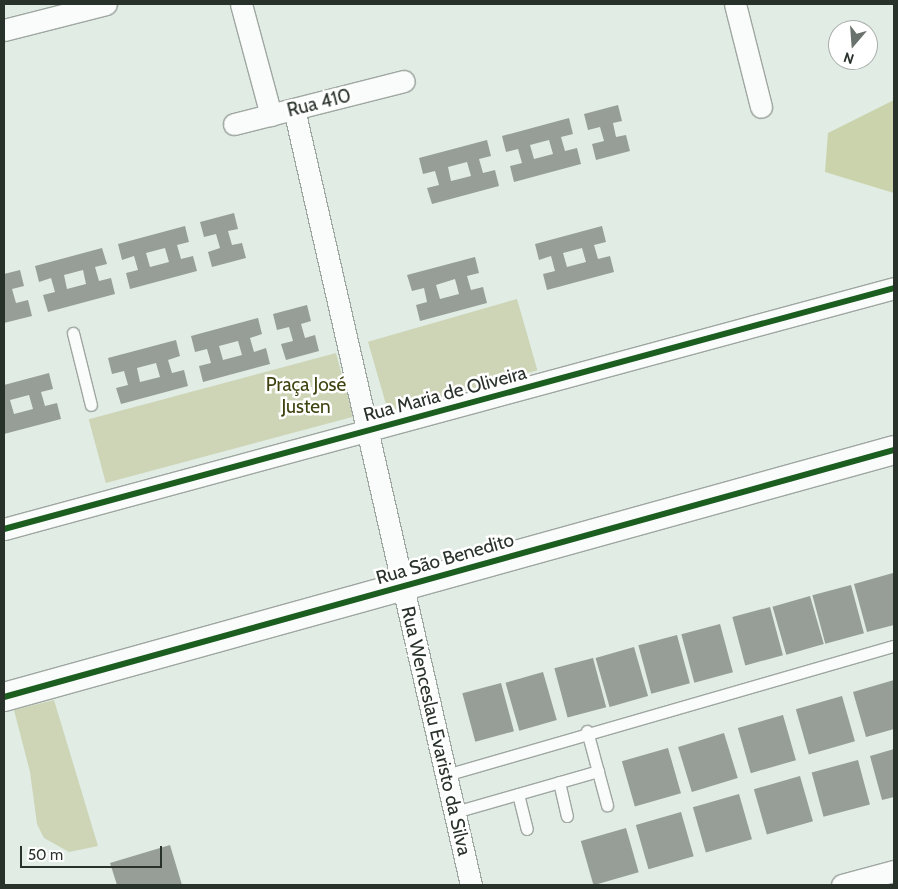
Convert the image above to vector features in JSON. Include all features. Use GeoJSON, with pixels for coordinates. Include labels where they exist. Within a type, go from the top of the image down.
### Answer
{"type":"FeatureCollection","features":[{"type":"Feature","properties":{"kind":"street"},"geometry":{"type":"LineString","coordinates":[[4,30],[106,4]]}},
{"type":"Feature","properties":{"kind":"street"},"geometry":{"type":"LineString","coordinates":[[241,4],[271,115]]}},
{"type":"Feature","properties":{"kind":"street"},"geometry":{"type":"LineString","coordinates":[[735,4],[761,107]]}},
{"type":"Feature","properties":{"kind":"street","name":"Rua 410"},"geometry":{"type":"LineString","coordinates":[[234,124],[404,81]]}},
{"type":"Feature","properties":{"kind":"street","name":"Rua Wenceslau Evaristo da Silva"},"geometry":{"type":"LineString","coordinates":[[294,109],[369,430],[471,885]]}},
{"type":"Feature","properties":{"kind":"street","name":"Rua Maria de Oliveira"},"geometry":{"type":"LineString","coordinates":[[4,529],[894,288]]}},
{"type":"Feature","properties":{"kind":"street","name":"Rua São Benedito"},"geometry":{"type":"LineString","coordinates":[[4,697],[894,450]]}},
{"type":"Feature","properties":{"kind":"street"},"geometry":{"type":"LineString","coordinates":[[842,885],[894,871]]}},
{"type":"Feature","properties":{"kind":"lane"},"geometry":{"type":"LineString","coordinates":[[73,333],[91,405]]}},
{"type":"Feature","properties":{"kind":"lane"},"geometry":{"type":"LineString","coordinates":[[446,775],[587,731],[894,646]]}},
{"type":"Feature","properties":{"kind":"lane"},"geometry":{"type":"LineString","coordinates":[[587,731],[607,805]]}},
{"type":"Feature","properties":{"kind":"lane"},"geometry":{"type":"LineString","coordinates":[[454,812],[598,771]]}},
{"type":"Feature","properties":{"kind":"lane"},"geometry":{"type":"LineString","coordinates":[[560,782],[567,816]]}},
{"type":"Feature","properties":{"kind":"lane"},"geometry":{"type":"LineString","coordinates":[[518,794],[527,829]]}},
{"type":"Feature","properties":{"kind":"green space"},"geometry":{"type":"Polygon","coordinates":[[[894,100],[894,193],[825,172],[828,133],[894,100]]]}},
{"type":"Feature","properties":{"kind":"green space"},"geometry":{"type":"Polygon","coordinates":[[[517,299],[537,370],[388,413],[368,342],[517,299]]]}},
{"type":"Feature","properties":{"kind":"green space","name":"Praça José Justen"},"geometry":{"type":"Polygon","coordinates":[[[336,353],[353,417],[106,483],[89,419],[336,353]]]}},
{"type":"Feature","properties":{"kind":"green space"},"geometry":{"type":"Polygon","coordinates":[[[54,700],[98,846],[69,852],[44,838],[37,824],[30,772],[14,710],[54,700]]]}},
{"type":"Feature","properties":{"kind":"building"},"geometry":{"type":"Polygon","coordinates":[[[618,105],[622,121],[613,123],[616,137],[626,135],[630,151],[596,160],[592,144],[604,141],[600,127],[588,130],[584,114],[618,105]]]}},
{"type":"Feature","properties":{"kind":"building"},"geometry":{"type":"Polygon","coordinates":[[[569,118],[573,134],[561,137],[565,151],[577,148],[581,164],[514,182],[510,166],[522,163],[518,149],[506,152],[502,136],[569,118]],[[549,140],[530,145],[534,159],[553,154],[549,140]]]}},
{"type":"Feature","properties":{"kind":"building"},"geometry":{"type":"Polygon","coordinates":[[[487,140],[491,156],[479,159],[483,173],[495,170],[499,186],[432,204],[427,188],[439,185],[435,171],[423,174],[419,158],[487,140]],[[467,162],[448,167],[451,181],[471,176],[467,162]]]}},
{"type":"Feature","properties":{"kind":"building"},"geometry":{"type":"Polygon","coordinates":[[[234,213],[238,229],[228,231],[232,245],[242,243],[246,258],[212,267],[208,252],[220,248],[216,234],[204,237],[200,222],[234,213]]]}},
{"type":"Feature","properties":{"kind":"building"},"geometry":{"type":"Polygon","coordinates":[[[185,226],[189,242],[177,245],[181,259],[193,256],[197,271],[130,289],[126,273],[138,270],[134,256],[122,260],[118,244],[185,226]],[[165,248],[146,253],[150,267],[169,262],[165,248]]]}},
{"type":"Feature","properties":{"kind":"building"},"geometry":{"type":"Polygon","coordinates":[[[602,226],[606,242],[594,245],[598,259],[610,256],[614,272],[547,290],[543,274],[555,271],[551,256],[539,260],[535,244],[602,226]],[[582,248],[563,253],[567,267],[586,262],[582,248]]]}},
{"type":"Feature","properties":{"kind":"building"},"geometry":{"type":"Polygon","coordinates":[[[102,248],[107,264],[95,267],[99,281],[111,278],[115,294],[48,312],[43,295],[55,292],[51,278],[39,282],[35,266],[102,248]],[[83,270],[64,275],[67,289],[86,284],[83,270]]]}},
{"type":"Feature","properties":{"kind":"building"},"geometry":{"type":"Polygon","coordinates":[[[475,257],[479,273],[467,276],[471,290],[483,287],[487,303],[420,321],[416,305],[427,302],[424,288],[412,291],[407,275],[475,257]],[[455,279],[436,285],[440,299],[459,294],[455,279]]]}},
{"type":"Feature","properties":{"kind":"building"},"geometry":{"type":"Polygon","coordinates":[[[20,270],[24,286],[12,289],[16,303],[28,300],[32,316],[4,323],[4,274],[20,270]]]}},
{"type":"Feature","properties":{"kind":"building"},"geometry":{"type":"Polygon","coordinates":[[[307,305],[311,321],[301,324],[305,338],[315,335],[319,351],[286,360],[281,344],[293,341],[289,327],[277,330],[273,314],[307,305]]]}},
{"type":"Feature","properties":{"kind":"building"},"geometry":{"type":"Polygon","coordinates":[[[258,318],[262,334],[250,338],[254,352],[266,348],[270,364],[203,382],[199,366],[211,363],[207,349],[195,352],[191,336],[258,318]],[[238,341],[219,346],[223,360],[242,355],[238,341]]]}},
{"type":"Feature","properties":{"kind":"building"},"geometry":{"type":"Polygon","coordinates":[[[176,340],[180,356],[168,360],[172,373],[184,370],[188,386],[121,404],[116,388],[128,385],[124,371],[112,374],[108,358],[176,340]],[[156,363],[137,368],[140,382],[160,377],[156,363]]]}},
{"type":"Feature","properties":{"kind":"building"},"geometry":{"type":"Polygon","coordinates":[[[49,373],[53,389],[41,392],[45,406],[57,403],[61,419],[4,434],[4,385],[49,373]],[[29,395],[10,400],[14,414],[33,409],[29,395]]]}},
{"type":"Feature","properties":{"kind":"building"},"geometry":{"type":"Polygon","coordinates":[[[893,573],[894,625],[867,632],[854,584],[893,573]]]}},
{"type":"Feature","properties":{"kind":"building"},"geometry":{"type":"Polygon","coordinates":[[[851,585],[864,633],[825,644],[812,595],[851,585]]]}},
{"type":"Feature","properties":{"kind":"building"},"geometry":{"type":"Polygon","coordinates":[[[810,596],[824,644],[786,655],[773,607],[810,596]]]}},
{"type":"Feature","properties":{"kind":"building"},"geometry":{"type":"Polygon","coordinates":[[[770,607],[783,655],[745,665],[732,617],[770,607]]]}},
{"type":"Feature","properties":{"kind":"building"},"geometry":{"type":"Polygon","coordinates":[[[720,624],[733,672],[694,683],[681,634],[720,624]]]}},
{"type":"Feature","properties":{"kind":"building"},"geometry":{"type":"Polygon","coordinates":[[[677,635],[690,683],[651,694],[638,645],[677,635]]]}},
{"type":"Feature","properties":{"kind":"building"},"geometry":{"type":"Polygon","coordinates":[[[634,647],[648,696],[610,707],[596,658],[634,647]]]}},
{"type":"Feature","properties":{"kind":"building"},"geometry":{"type":"Polygon","coordinates":[[[593,658],[606,707],[568,718],[554,668],[593,658]]]}},
{"type":"Feature","properties":{"kind":"building"},"geometry":{"type":"Polygon","coordinates":[[[543,672],[557,720],[519,731],[506,683],[543,672]]]}},
{"type":"Feature","properties":{"kind":"building"},"geometry":{"type":"Polygon","coordinates":[[[894,680],[894,729],[866,737],[853,692],[894,680]]]}},
{"type":"Feature","properties":{"kind":"building"},"geometry":{"type":"Polygon","coordinates":[[[501,683],[514,731],[475,742],[462,693],[501,683]]]}},
{"type":"Feature","properties":{"kind":"building"},"geometry":{"type":"Polygon","coordinates":[[[842,696],[855,741],[809,754],[796,709],[842,696]]]}},
{"type":"Feature","properties":{"kind":"building"},"geometry":{"type":"Polygon","coordinates":[[[783,715],[796,760],[751,773],[738,728],[783,715]]]}},
{"type":"Feature","properties":{"kind":"building"},"geometry":{"type":"Polygon","coordinates":[[[724,733],[738,778],[692,792],[678,747],[724,733]]]}},
{"type":"Feature","properties":{"kind":"building"},"geometry":{"type":"Polygon","coordinates":[[[668,748],[681,793],[635,806],[622,761],[668,748]]]}},
{"type":"Feature","properties":{"kind":"building"},"geometry":{"type":"Polygon","coordinates":[[[894,749],[894,797],[882,800],[870,756],[894,749]]]}},
{"type":"Feature","properties":{"kind":"building"},"geometry":{"type":"Polygon","coordinates":[[[858,760],[870,804],[824,817],[812,772],[858,760]]]}},
{"type":"Feature","properties":{"kind":"building"},"geometry":{"type":"Polygon","coordinates":[[[800,776],[813,821],[767,834],[754,789],[800,776]]]}},
{"type":"Feature","properties":{"kind":"building"},"geometry":{"type":"Polygon","coordinates":[[[739,794],[752,839],[706,852],[693,807],[739,794]]]}},
{"type":"Feature","properties":{"kind":"building"},"geometry":{"type":"Polygon","coordinates":[[[681,812],[694,856],[649,869],[636,825],[681,812]]]}},
{"type":"Feature","properties":{"kind":"building"},"geometry":{"type":"Polygon","coordinates":[[[626,828],[639,872],[593,885],[581,841],[626,828]]]}},
{"type":"Feature","properties":{"kind":"building"},"geometry":{"type":"Polygon","coordinates":[[[170,845],[182,885],[117,885],[110,863],[170,845]]]}},
{"type":"Feature","properties":{"kind":"cycle path"},"geometry":{"type":"LineString","coordinates":[[4,529],[894,288]]}},
{"type":"Feature","properties":{"kind":"cycle path"},"geometry":{"type":"LineString","coordinates":[[4,697],[894,450]]}}]}
